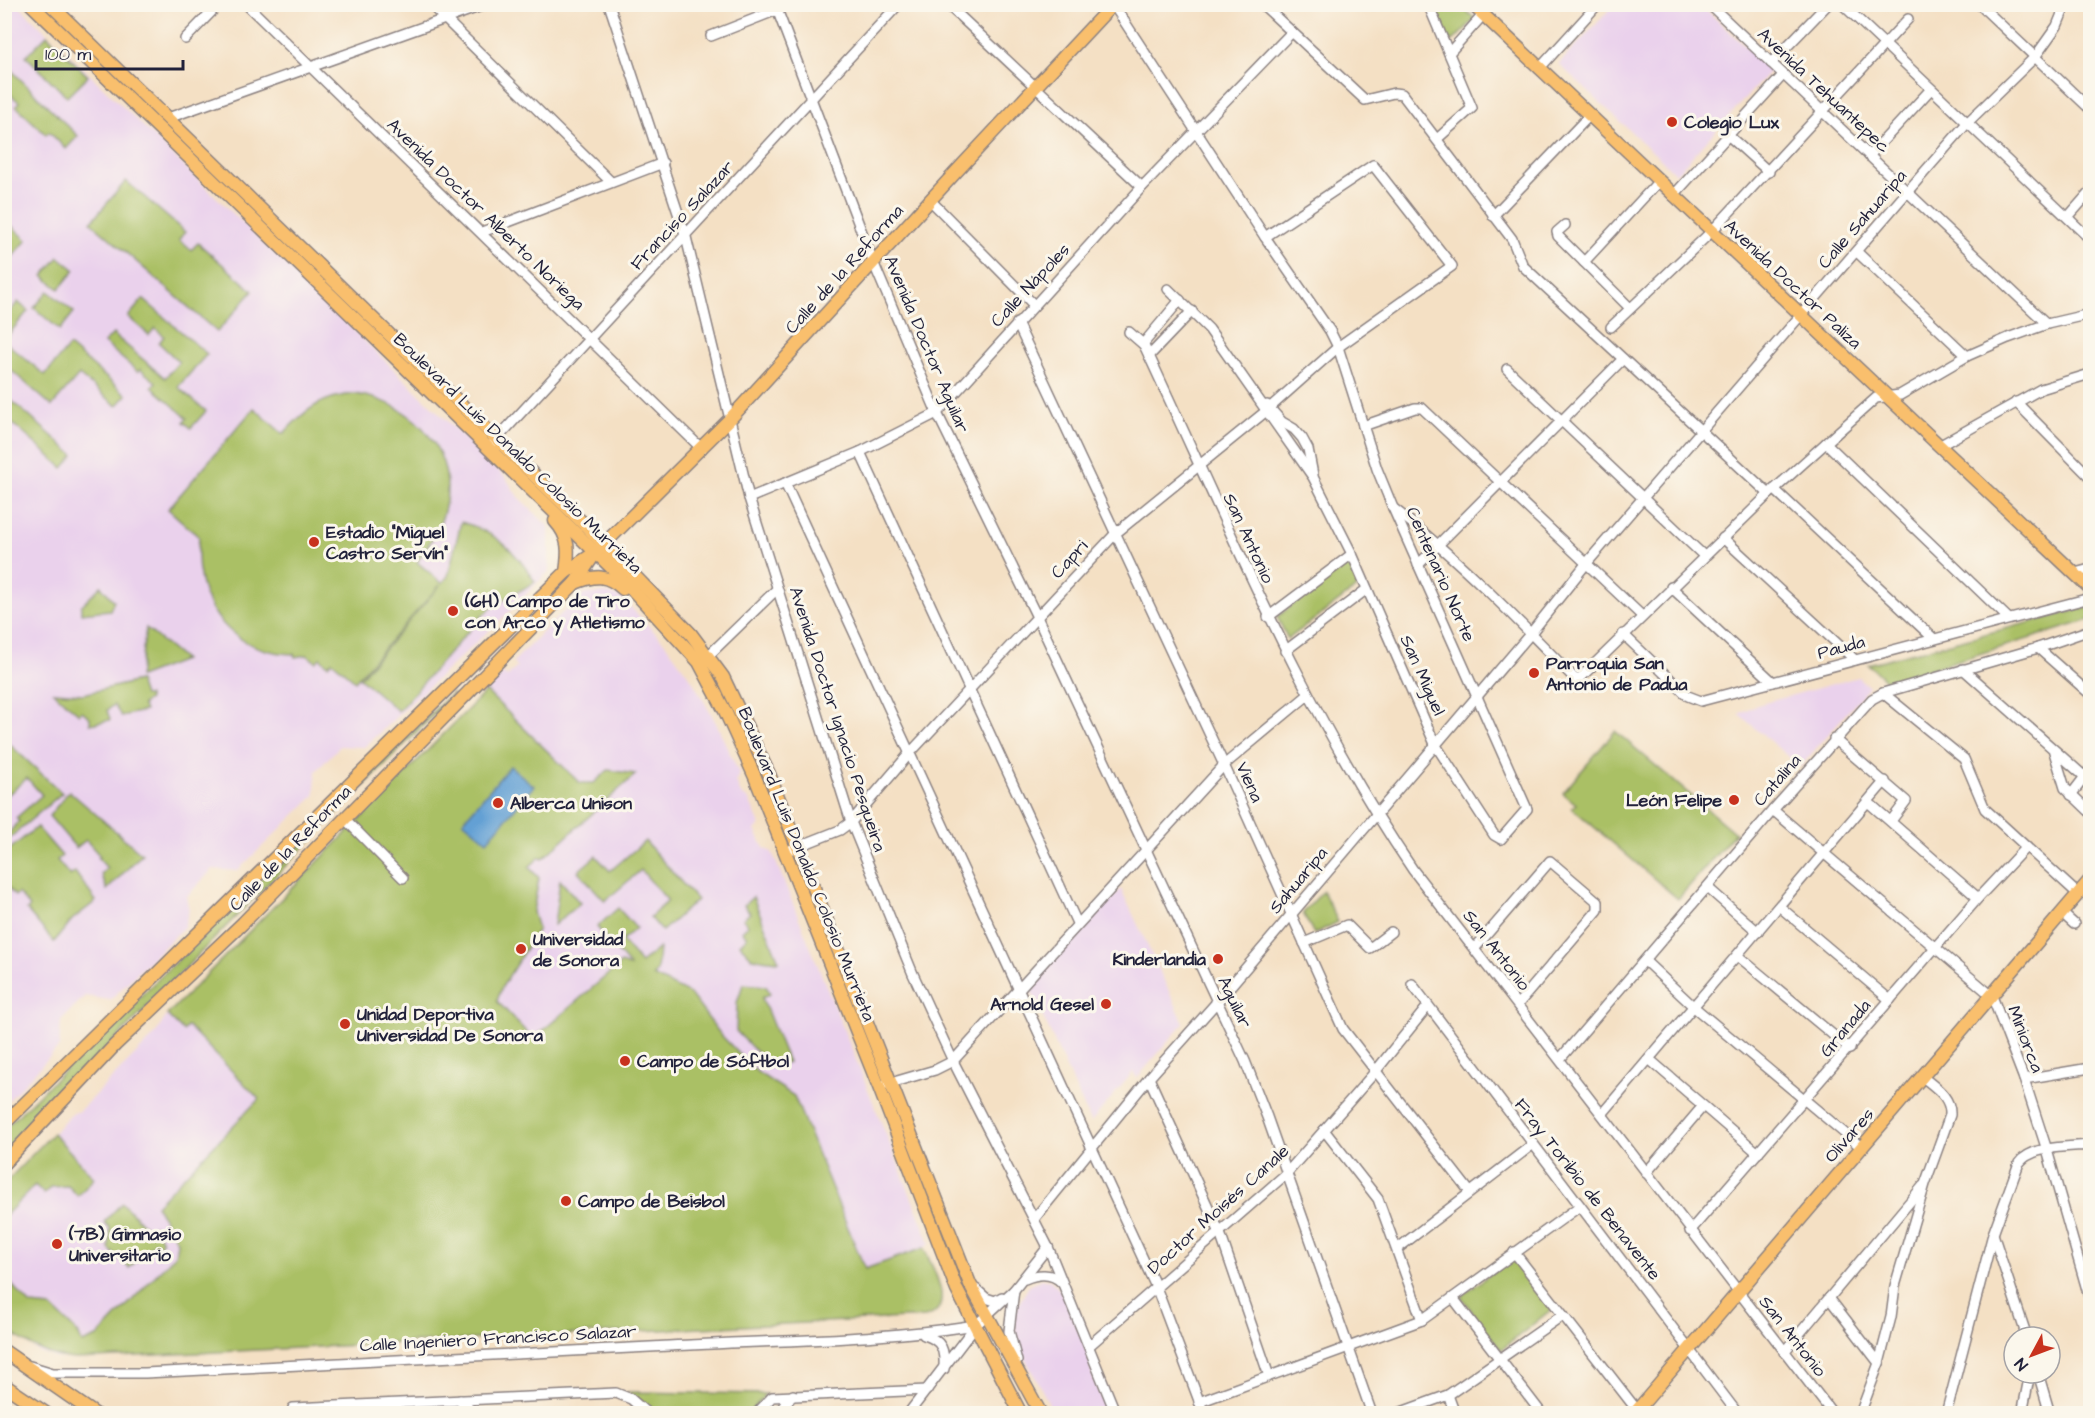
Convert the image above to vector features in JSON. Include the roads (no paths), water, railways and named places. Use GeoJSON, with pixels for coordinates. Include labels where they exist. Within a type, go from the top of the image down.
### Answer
{"type":"FeatureCollection","features":[{"type":"Feature","properties":{"kind":"main road","name":"Boulevard Luis Donaldo Colosio Murrieta"},"geometry":{"type":"LineString","coordinates":[[31,4],[514,474],[600,548],[691,634],[708,656],[739,705],[798,846],[957,1290],[1021,1413]]}},
{"type":"Feature","properties":{"kind":"main road","name":"Boulevard Luis Donaldo Colosio Murrieta"},"geometry":{"type":"LineString","coordinates":[[50,4],[497,438],[600,548],[699,662],[712,684],[755,777],[970,1284],[1041,1413]]}},
{"type":"Feature","properties":{"kind":"main road","name":"Avenida Doctor Paliza"},"geometry":{"type":"LineString","coordinates":[[1472,4],[1658,182],[2091,588]]}},
{"type":"Feature","properties":{"kind":"main road","name":"Calle de la Reforma"},"geometry":{"type":"LineString","coordinates":[[4,1124],[566,572],[600,548],[702,449],[874,264],[930,200],[1113,5]]}},
{"type":"Feature","properties":{"kind":"main road"},"geometry":{"type":"LineString","coordinates":[[514,474],[528,494],[563,530],[569,548],[566,572]]}},
{"type":"Feature","properties":{"kind":"main road","name":"Calle de la Reforma"},"geometry":{"type":"LineString","coordinates":[[4,1163],[115,1045],[243,923],[575,583],[600,548]]}},
{"type":"Feature","properties":{"kind":"main road"},"geometry":{"type":"LineString","coordinates":[[575,583],[591,577],[610,579],[727,700],[751,748],[765,765]]}},
{"type":"Feature","properties":{"kind":"main road","name":"Olivares"},"geometry":{"type":"LineString","coordinates":[[1637,1412],[1690,1347],[2091,880]]}},
{"type":"Feature","properties":{"kind":"main road"},"geometry":{"type":"LineString","coordinates":[[4,1352],[95,1413]]}},
{"type":"Feature","properties":{"kind":"main road"},"geometry":{"type":"LineString","coordinates":[[4,1385],[47,1413]]}},
{"type":"Feature","properties":{"kind":"street"},"geometry":{"type":"LineString","coordinates":[[185,39],[219,4]]}},
{"type":"Feature","properties":{"kind":"street","name":"Avenida Doctor Alberto Noriega"},"geometry":{"type":"LineString","coordinates":[[246,4],[702,449]]}},
{"type":"Feature","properties":{"kind":"street"},"geometry":{"type":"LineString","coordinates":[[430,4],[610,181]]}},
{"type":"Feature","properties":{"kind":"street"},"geometry":{"type":"LineString","coordinates":[[168,118],[487,4]]}},
{"type":"Feature","properties":{"kind":"street","name":"Avenida Doctor Ignacio Pesqueira"},"geometry":{"type":"LineString","coordinates":[[609,4],[686,237],[749,498],[851,822],[913,974],[952,1061],[1035,1218],[1090,1345],[1116,1413]]}},
{"type":"Feature","properties":{"kind":"street","name":"Franciso Salazar"},"geometry":{"type":"LineString","coordinates":[[488,448],[900,4]]}},
{"type":"Feature","properties":{"kind":"street"},"geometry":{"type":"LineString","coordinates":[[947,4],[1142,187]]}},
{"type":"Feature","properties":{"kind":"street"},"geometry":{"type":"LineString","coordinates":[[1262,4],[1365,100],[1394,93],[1402,94],[1512,239],[1523,266],[1701,430],[1772,491],[1934,639]]}},
{"type":"Feature","properties":{"kind":"street"},"geometry":{"type":"LineString","coordinates":[[1428,4],[1472,108],[1437,139]]}},
{"type":"Feature","properties":{"kind":"street"},"geometry":{"type":"LineString","coordinates":[[1539,69],[1598,4]]}},
{"type":"Feature","properties":{"kind":"street","name":"Avenida Tehuantepec"},"geometry":{"type":"LineString","coordinates":[[1709,4],[2047,324]]}},
{"type":"Feature","properties":{"kind":"street"},"geometry":{"type":"LineString","coordinates":[[1771,63],[1828,4]]}},
{"type":"Feature","properties":{"kind":"street"},"geometry":{"type":"LineString","coordinates":[[1842,4],[2091,239]]}},
{"type":"Feature","properties":{"kind":"street"},"geometry":{"type":"LineString","coordinates":[[1979,4],[2091,109]]}},
{"type":"Feature","properties":{"kind":"street","name":"Calle Sahuaripa"},"geometry":{"type":"LineString","coordinates":[[1586,564],[1968,122],[2035,57],[2057,26],[2066,4]]}},
{"type":"Feature","properties":{"kind":"street","name":"Centenario Norte"},"geometry":{"type":"LineString","coordinates":[[1113,5],[1265,237],[1326,324],[1338,347],[1363,426],[1393,508],[1527,809]]}},
{"type":"Feature","properties":{"kind":"street","name":"Avenida Doctor Aguilar"},"geometry":{"type":"LineString","coordinates":[[711,36],[776,7],[874,264],[937,413],[1037,617]]}},
{"type":"Feature","properties":{"kind":"street"},"geometry":{"type":"LineString","coordinates":[[1449,52],[1483,15]]}},
{"type":"Feature","properties":{"kind":"street"},"geometry":{"type":"LineString","coordinates":[[1611,327],[1711,232],[1769,172],[1908,19]]}},
{"type":"Feature","properties":{"kind":"street","name":"Calle Nápoles"},"geometry":{"type":"LineString","coordinates":[[749,498],[860,452],[937,413],[1142,187],[1292,32]]}},
{"type":"Feature","properties":{"kind":"street"},"geometry":{"type":"LineString","coordinates":[[1674,196],[1783,75]]}},
{"type":"Feature","properties":{"kind":"street"},"geometry":{"type":"LineString","coordinates":[[1869,156],[1931,89]]}},
{"type":"Feature","properties":{"kind":"street"},"geometry":{"type":"LineString","coordinates":[[1493,216],[1589,116]]}},
{"type":"Feature","properties":{"kind":"street"},"geometry":{"type":"LineString","coordinates":[[1729,136],[1769,172]]}},
{"type":"Feature","properties":{"kind":"street"},"geometry":{"type":"LineString","coordinates":[[482,232],[610,181],[663,163]]}},
{"type":"Feature","properties":{"kind":"street","name":"Capri"},"geometry":{"type":"LineString","coordinates":[[851,822],[910,753],[1116,533],[1198,467],[1338,347],[1452,266],[1451,261],[1373,165],[1265,237]]}},
{"type":"Feature","properties":{"kind":"street"},"geometry":{"type":"LineString","coordinates":[[1584,262],[1658,182]]}},
{"type":"Feature","properties":{"kind":"street"},"geometry":{"type":"LineString","coordinates":[[2068,217],[2091,192]]}},
{"type":"Feature","properties":{"kind":"street"},"geometry":{"type":"LineString","coordinates":[[930,200],[1034,305]]}},
{"type":"Feature","properties":{"kind":"street"},"geometry":{"type":"LineString","coordinates":[[1565,225],[1557,232],[1558,236],[1630,308]]}},
{"type":"Feature","properties":{"kind":"street"},"geometry":{"type":"LineString","coordinates":[[1857,252],[1967,356]]}},
{"type":"Feature","properties":{"kind":"street"},"geometry":{"type":"LineString","coordinates":[[1168,289],[1209,329],[1266,407]]}},
{"type":"Feature","properties":{"kind":"street"},"geometry":{"type":"LineString","coordinates":[[1143,344],[1180,300]]}},
{"type":"Feature","properties":{"kind":"street"},"geometry":{"type":"LineString","coordinates":[[1129,332],[1143,344],[1149,356],[1192,311]]}},
{"type":"Feature","properties":{"kind":"street"},"geometry":{"type":"LineString","coordinates":[[1393,508],[1439,544],[1577,681],[1772,491],[1876,398],[1900,395],[1967,356],[2047,324],[2091,314]]}},
{"type":"Feature","properties":{"kind":"street","name":"Viena"},"geometry":{"type":"LineString","coordinates":[[1017,323],[1224,765],[1343,1029],[1470,1192]]}},
{"type":"Feature","properties":{"kind":"street","name":"San Antonio"},"geometry":{"type":"LineString","coordinates":[[1149,356],[1268,617],[1374,814],[1413,870],[1833,1413]]}},
{"type":"Feature","properties":{"kind":"street"},"geometry":{"type":"LineString","coordinates":[[1418,566],[1560,420],[1623,359]]}},
{"type":"Feature","properties":{"kind":"street"},"geometry":{"type":"LineString","coordinates":[[1507,369],[1704,556]]}},
{"type":"Feature","properties":{"kind":"street"},"geometry":{"type":"LineString","coordinates":[[1939,446],[2051,384],[2091,374]]}},
{"type":"Feature","properties":{"kind":"street"},"geometry":{"type":"LineString","coordinates":[[2016,402],[2091,477]]}},
{"type":"Feature","properties":{"kind":"street","name":"San Miguel"},"geometry":{"type":"LineString","coordinates":[[1266,407],[1313,477],[1352,554],[1435,744],[1496,838],[1501,839],[1527,809]]}},
{"type":"Feature","properties":{"kind":"street","name":"San Miguel"},"geometry":{"type":"LineString","coordinates":[[1266,407],[1302,438],[1308,449],[1313,477]]}},
{"type":"Feature","properties":{"kind":"street"},"geometry":{"type":"LineString","coordinates":[[1363,426],[1419,407],[1642,616]]}},
{"type":"Feature","properties":{"kind":"street"},"geometry":{"type":"LineString","coordinates":[[1826,443],[2009,619]]}},
{"type":"Feature","properties":{"kind":"street"},"geometry":{"type":"LineString","coordinates":[[860,452],[1077,923]]}},
{"type":"Feature","properties":{"kind":"street"},"geometry":{"type":"LineString","coordinates":[[785,483],[1020,987],[1090,1148],[1156,1287],[1204,1413]]}},
{"type":"Feature","properties":{"kind":"street"},"geometry":{"type":"LineString","coordinates":[[1724,538],[1855,660]]}},
{"type":"Feature","properties":{"kind":"street"},"geometry":{"type":"LineString","coordinates":[[1268,617],[1352,554]]}},
{"type":"Feature","properties":{"kind":"street","name":"Sahuaripa"},"geometry":{"type":"LineString","coordinates":[[1035,1218],[1090,1148],[1531,633],[1586,564]]}},
{"type":"Feature","properties":{"kind":"street"},"geometry":{"type":"LineString","coordinates":[[2075,573],[2091,569]]}},
{"type":"Feature","properties":{"kind":"street"},"geometry":{"type":"LineString","coordinates":[[1671,587],[1773,682]]}},
{"type":"Feature","properties":{"kind":"street"},"geometry":{"type":"LineString","coordinates":[[708,656],[777,589]]}},
{"type":"Feature","properties":{"kind":"street"},"geometry":{"type":"LineString","coordinates":[[1285,651],[1367,589]]}},
{"type":"Feature","properties":{"kind":"street","name":"Pauda"},"geometry":{"type":"LineString","coordinates":[[1623,634],[1695,701],[1701,702],[2091,598]]}},
{"type":"Feature","properties":{"kind":"street","name":"Aguilar"},"geometry":{"type":"LineString","coordinates":[[1037,617],[1249,1070],[1372,1413]]}},
{"type":"Feature","properties":{"kind":"street","name":"Catalina"},"geometry":{"type":"LineString","coordinates":[[1560,1059],[1834,739],[1872,699],[1883,693],[2038,648],[2091,630]]}},
{"type":"Feature","properties":{"kind":"street"},"geometry":{"type":"LineString","coordinates":[[2038,648],[2091,694]]}},
{"type":"Feature","properties":{"kind":"street"},"geometry":{"type":"LineString","coordinates":[[1962,669],[2053,750],[2088,774],[2071,795]]}},
{"type":"Feature","properties":{"kind":"street"},"geometry":{"type":"LineString","coordinates":[[1883,693],[1964,759],[1984,809],[2079,895]]}},
{"type":"Feature","properties":{"kind":"street"},"geometry":{"type":"LineString","coordinates":[[884,1085],[935,1070],[952,1061],[1224,765],[1308,695]]}},
{"type":"Feature","properties":{"kind":"street"},"geometry":{"type":"LineString","coordinates":[[1834,739],[1906,801],[1891,821]]}},
{"type":"Feature","properties":{"kind":"street"},"geometry":{"type":"LineString","coordinates":[[2053,750],[2064,784],[2071,795],[2091,812]]}},
{"type":"Feature","properties":{"kind":"street"},"geometry":{"type":"LineString","coordinates":[[1602,1114],[1885,782]]}},
{"type":"Feature","properties":{"kind":"street"},"geometry":{"type":"LineString","coordinates":[[1868,802],[1978,898]]}},
{"type":"Feature","properties":{"kind":"street","name":"Miniorca"},"geometry":{"type":"LineString","coordinates":[[1773,810],[1992,996],[2024,1079],[2091,1300]]}},
{"type":"Feature","properties":{"kind":"street"},"geometry":{"type":"LineString","coordinates":[[344,818],[402,878]]}},
{"type":"Feature","properties":{"kind":"street"},"geometry":{"type":"LineString","coordinates":[[785,852],[840,830],[851,822]]}},
{"type":"Feature","properties":{"kind":"street","name":"Granada"},"geometry":{"type":"LineString","coordinates":[[1690,1231],[1806,1100],[1978,898],[2026,847]]}},
{"type":"Feature","properties":{"kind":"street"},"geometry":{"type":"LineString","coordinates":[[1475,948],[1550,861],[1598,902],[1598,910],[1518,1004]]}},
{"type":"Feature","properties":{"kind":"street"},"geometry":{"type":"LineString","coordinates":[[1708,888],[1758,932]]}},
{"type":"Feature","properties":{"kind":"street"},"geometry":{"type":"LineString","coordinates":[[1780,907],[1890,999]]}},
{"type":"Feature","properties":{"kind":"street"},"geometry":{"type":"LineString","coordinates":[[2063,914],[2074,924]]}},
{"type":"Feature","properties":{"kind":"street"},"geometry":{"type":"LineString","coordinates":[[1304,943],[1347,925],[1370,948],[1391,932]]}},
{"type":"Feature","properties":{"kind":"street"},"geometry":{"type":"LineString","coordinates":[[1738,956],[1850,1049]]}},
{"type":"Feature","properties":{"kind":"street"},"geometry":{"type":"LineString","coordinates":[[1645,961],[1694,1006],[1861,1147]]}},
{"type":"Feature","properties":{"kind":"street","name":"Fray Toribio de Benavente"},"geometry":{"type":"LineString","coordinates":[[1412,984],[1532,1145],[1690,1347],[1738,1413]]}},
{"type":"Feature","properties":{"kind":"street","name":"Doctor Moisés Canale"},"geometry":{"type":"LineString","coordinates":[[1090,1345],[1286,1174],[1375,1072],[1428,1006]]}},
{"type":"Feature","properties":{"kind":"street"},"geometry":{"type":"LineString","coordinates":[[1649,1059],[1758,1153]]}},
{"type":"Feature","properties":{"kind":"street"},"geometry":{"type":"LineString","coordinates":[[2024,1079],[2091,1068]]}},
{"type":"Feature","properties":{"kind":"street"},"geometry":{"type":"LineString","coordinates":[[1860,1413],[1879,1363],[1891,1317],[1894,1286],[1950,1107],[1943,1094],[1924,1077]]}},
{"type":"Feature","properties":{"kind":"street"},"geometry":{"type":"LineString","coordinates":[[1149,1078],[1220,1233],[1269,1376]]}},
{"type":"Feature","properties":{"kind":"street"},"geometry":{"type":"LineString","coordinates":[[1646,1173],[1703,1106]]}},
{"type":"Feature","properties":{"kind":"street"},"geometry":{"type":"LineString","coordinates":[[1324,1130],[1372,1191],[1397,1249],[1422,1320]]}},
{"type":"Feature","properties":{"kind":"street"},"geometry":{"type":"LineString","coordinates":[[1397,1249],[1532,1145]]}},
{"type":"Feature","properties":{"kind":"street"},"geometry":{"type":"LineString","coordinates":[[1946,1413],[1993,1234],[2019,1163],[2027,1156],[2047,1150],[2091,1145]]}},
{"type":"Feature","properties":{"kind":"street"},"geometry":{"type":"LineString","coordinates":[[1784,1352],[1925,1184]]}},
{"type":"Feature","properties":{"kind":"street"},"geometry":{"type":"LineString","coordinates":[[1199,1402],[1422,1320],[1580,1206]]}},
{"type":"Feature","properties":{"kind":"street"},"geometry":{"type":"LineString","coordinates":[[1993,1234],[2023,1325]]}},
{"type":"Feature","properties":{"kind":"street"},"geometry":{"type":"LineString","coordinates":[[909,1413],[976,1325],[1014,1290],[1048,1247]]}},
{"type":"Feature","properties":{"kind":"street"},"geometry":{"type":"LineString","coordinates":[[1514,1252],[1637,1412]]}},
{"type":"Feature","properties":{"kind":"street"},"geometry":{"type":"LineString","coordinates":[[1023,1280],[1043,1274],[1058,1278],[1063,1283]]}},
{"type":"Feature","properties":{"kind":"street"},"geometry":{"type":"LineString","coordinates":[[970,1284],[986,1298],[995,1301],[1014,1290]]}},
{"type":"Feature","properties":{"kind":"street"},"geometry":{"type":"LineString","coordinates":[[1014,1290],[1009,1331],[1026,1385]]}},
{"type":"Feature","properties":{"kind":"street"},"geometry":{"type":"LineString","coordinates":[[1453,1298],[1542,1413]]}},
{"type":"Feature","properties":{"kind":"street"},"geometry":{"type":"LineString","coordinates":[[1830,1298],[1879,1363]]}},
{"type":"Feature","properties":{"kind":"street"},"geometry":{"type":"LineString","coordinates":[[1396,1413],[1448,1395],[1563,1315]]}},
{"type":"Feature","properties":{"kind":"street","name":"Calle Ingeniero Francisco Salazar"},"geometry":{"type":"LineString","coordinates":[[22,1364],[53,1373],[145,1373],[921,1334],[976,1325]]}},
{"type":"Feature","properties":{"kind":"street"},"geometry":{"type":"LineString","coordinates":[[921,1334],[936,1338],[940,1343],[945,1359],[944,1369]]}},
{"type":"Feature","properties":{"kind":"street"},"geometry":{"type":"LineString","coordinates":[[2022,1413],[2028,1385]]}},
{"type":"Feature","properties":{"kind":"street"},"geometry":{"type":"LineString","coordinates":[[2042,1385],[2050,1413]]}},
{"type":"Feature","properties":{"kind":"street"},"geometry":{"type":"LineString","coordinates":[[756,1413],[770,1398],[793,1395],[927,1390]]}},
{"type":"Feature","properties":{"kind":"street"},"geometry":{"type":"LineString","coordinates":[[294,1411],[616,1393],[625,1396],[648,1413]]}},
{"type":"Feature","properties":{"kind":"street"},"geometry":{"type":"LineString","coordinates":[[777,1413],[793,1395]]}},
{"type":"Feature","properties":{"kind":"street"},"geometry":{"type":"LineString","coordinates":[[1448,1395],[1455,1413]]}},
{"type":"Feature","properties":{"kind":"street"},"geometry":{"type":"LineString","coordinates":[[460,1400],[476,1413]]}},
{"type":"Feature","properties":{"kind":"water","name":"Alberca Unison"},"geometry":{"type":"Polygon","coordinates":[[[510,766],[534,786],[487,841],[463,821],[510,766]]]}},
{"type":"Feature","properties":{"kind":"place","name":"Colegio Lux"},"geometry":{"type":"Point","coordinates":[1672,122]}},
{"type":"Feature","properties":{"kind":"place","name":"Estadio \"Miguel Castro Servín\""},"geometry":{"type":"Point","coordinates":[314,542]}},
{"type":"Feature","properties":{"kind":"place","name":"(6H) Campo de Tiro con Arco y Atletismo"},"geometry":{"type":"Point","coordinates":[453,611]}},
{"type":"Feature","properties":{"kind":"place","name":"Parroquia San Antonio de Padua"},"geometry":{"type":"Point","coordinates":[1534,673]}},
{"type":"Feature","properties":{"kind":"place","name":"León Felipe"},"geometry":{"type":"Point","coordinates":[1734,800]}},
{"type":"Feature","properties":{"kind":"place","name":"Alberca Unison"},"geometry":{"type":"Point","coordinates":[498,803]}},
{"type":"Feature","properties":{"kind":"place","name":"Universidad de Sonora"},"geometry":{"type":"Point","coordinates":[521,949]}},
{"type":"Feature","properties":{"kind":"place","name":"Kinderlandia"},"geometry":{"type":"Point","coordinates":[1218,959]}},
{"type":"Feature","properties":{"kind":"place","name":"Arnold Gesel"},"geometry":{"type":"Point","coordinates":[1106,1004]}},
{"type":"Feature","properties":{"kind":"place","name":"Unidad Deportiva Universidad De Sonora"},"geometry":{"type":"Point","coordinates":[345,1024]}},
{"type":"Feature","properties":{"kind":"place","name":"Campo de Sóftbol"},"geometry":{"type":"Point","coordinates":[625,1061]}},
{"type":"Feature","properties":{"kind":"place","name":"Campo de Beisbol"},"geometry":{"type":"Point","coordinates":[566,1201]}},
{"type":"Feature","properties":{"kind":"place","name":"(7B) Gimnasio Universitario"},"geometry":{"type":"Point","coordinates":[57,1244]}}]}
